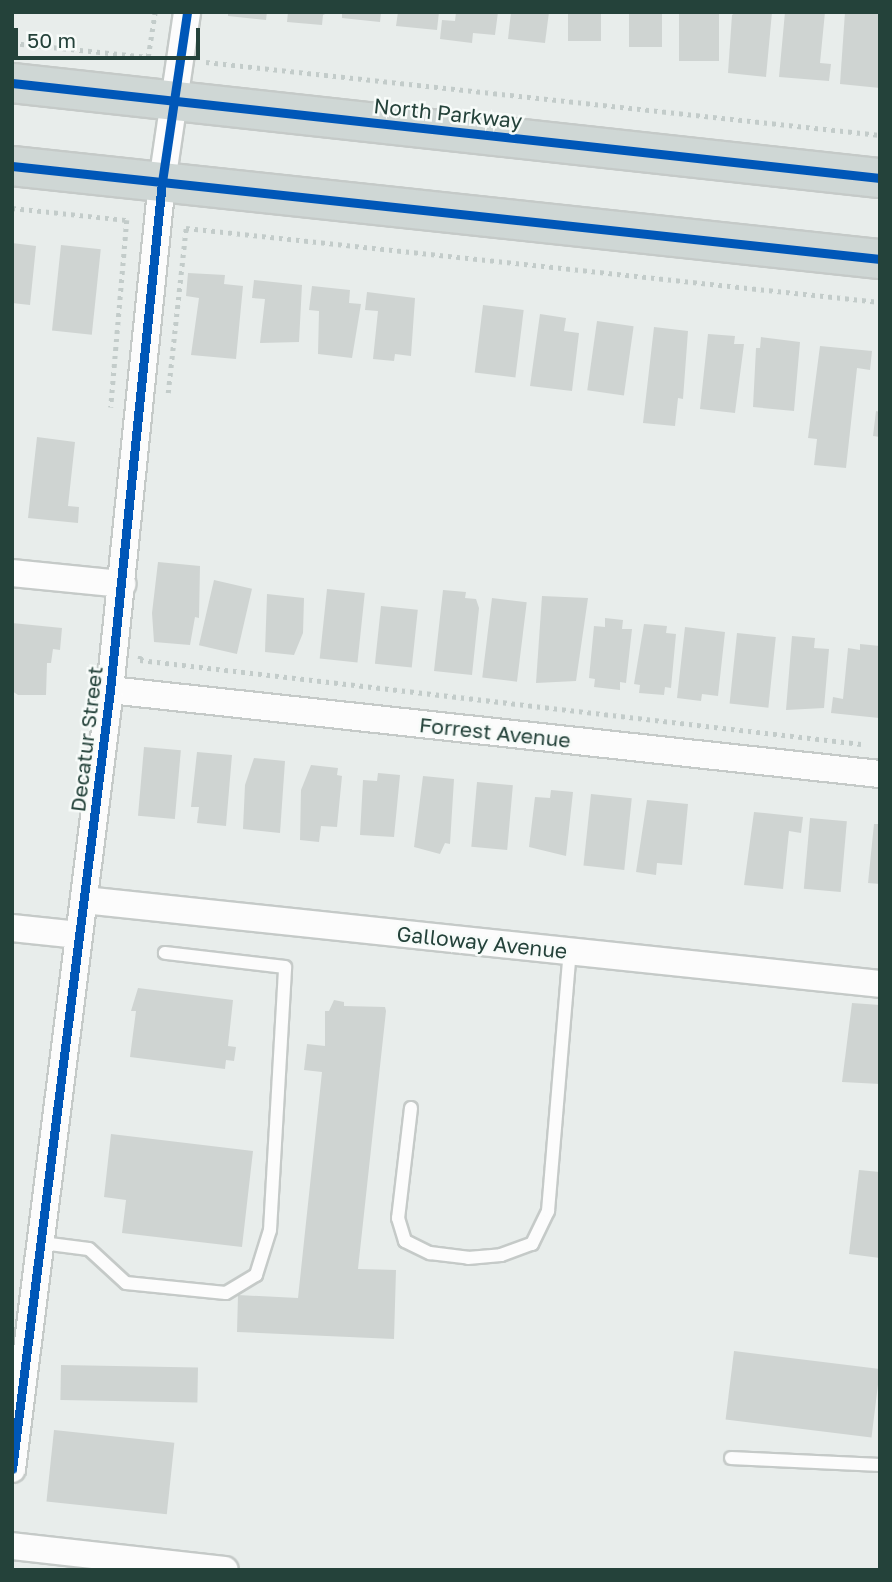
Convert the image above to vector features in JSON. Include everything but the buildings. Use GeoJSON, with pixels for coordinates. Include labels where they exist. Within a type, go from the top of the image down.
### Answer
{"type":"FeatureCollection","features":[{"type":"Feature","properties":{"kind":"main road","name":"North Parkway"},"geometry":{"type":"LineString","coordinates":[[12,83],[880,178]]}},
{"type":"Feature","properties":{"kind":"main road"},"geometry":{"type":"LineString","coordinates":[[12,166],[880,259]]}},
{"type":"Feature","properties":{"kind":"street","name":"Decatur Street"},"geometry":{"type":"LineString","coordinates":[[12,1469],[110,690],[162,182],[187,12]]}},
{"type":"Feature","properties":{"kind":"street"},"geometry":{"type":"LineString","coordinates":[[12,573],[122,584]]}},
{"type":"Feature","properties":{"kind":"street","name":"Forrest Avenue"},"geometry":{"type":"LineString","coordinates":[[110,690],[880,774]]}},
{"type":"Feature","properties":{"kind":"street","name":"Galloway Avenue"},"geometry":{"type":"LineString","coordinates":[[84,900],[880,984]]}},
{"type":"Feature","properties":{"kind":"street"},"geometry":{"type":"LineString","coordinates":[[12,928],[79,935]]}},
{"type":"Feature","properties":{"kind":"street"},"geometry":{"type":"LineString","coordinates":[[12,1546],[225,1570]]}},
{"type":"Feature","properties":{"kind":"lane"},"geometry":{"type":"LineString","coordinates":[[411,1108],[398,1218],[405,1241],[430,1253],[468,1258],[501,1255],[532,1244],[548,1211],[570,951]]}},
{"type":"Feature","properties":{"kind":"lane"},"geometry":{"type":"LineString","coordinates":[[41,1243],[89,1249],[126,1283],[226,1293],[256,1275],[270,1230],[285,967],[165,953]]}},
{"type":"Feature","properties":{"kind":"lane"},"geometry":{"type":"LineString","coordinates":[[731,1458],[880,1465]]}},
{"type":"Feature","properties":{"kind":"path"},"geometry":{"type":"LineString","coordinates":[[12,43],[148,57],[155,12]]}},
{"type":"Feature","properties":{"kind":"path"},"geometry":{"type":"LineString","coordinates":[[207,50],[205,63],[880,135]]}},
{"type":"Feature","properties":{"kind":"path"},"geometry":{"type":"LineString","coordinates":[[12,208],[127,220],[110,421]]}},
{"type":"Feature","properties":{"kind":"path"},"geometry":{"type":"LineString","coordinates":[[168,396],[186,229],[880,302]]}},
{"type":"Feature","properties":{"kind":"path"},"geometry":{"type":"LineString","coordinates":[[142,646],[141,660],[866,744]]}},
{"type":"Feature","properties":{"kind":"cycle path"},"geometry":{"type":"LineString","coordinates":[[12,1469],[110,690],[162,182],[187,12]]}},
{"type":"Feature","properties":{"kind":"cycle path"},"geometry":{"type":"LineString","coordinates":[[12,83],[880,178]]}},
{"type":"Feature","properties":{"kind":"cycle path"},"geometry":{"type":"LineString","coordinates":[[12,166],[880,259]]}}]}
